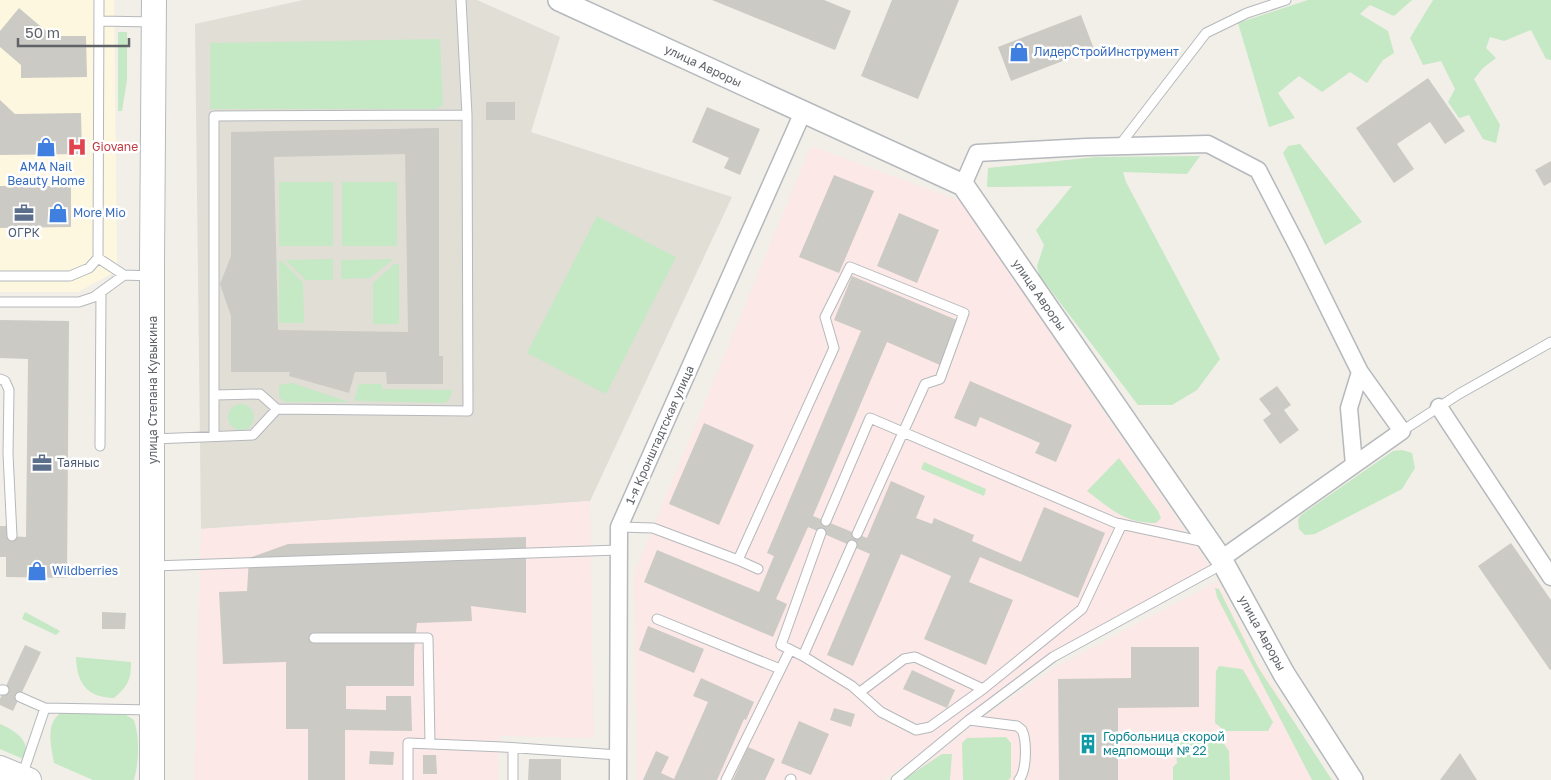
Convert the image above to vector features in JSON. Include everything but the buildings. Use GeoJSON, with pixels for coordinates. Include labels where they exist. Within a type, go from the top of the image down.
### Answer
{"type":"FeatureCollection","features":[{"type":"Feature","properties":{"kind":"main road","name":"улица Степана Кувыкина"},"geometry":{"type":"LineString","coordinates":[[152,780],[154,11]]}},
{"type":"Feature","properties":{"kind":"street","name":"улица Авроры"},"geometry":{"type":"LineString","coordinates":[[560,0],[963,185],[1218,555],[1284,674],[1352,780]]}},
{"type":"Feature","properties":{"kind":"street","name":"1-я Кронштадтская улица"},"geometry":{"type":"LineString","coordinates":[[618,780],[620,527],[803,112]]}},
{"type":"Feature","properties":{"kind":"street"},"geometry":{"type":"LineString","coordinates":[[963,185],[977,152],[1208,144],[1258,170],[1360,372],[1402,431],[1218,555]]}},
{"type":"Feature","properties":{"kind":"street"},"geometry":{"type":"LineString","coordinates":[[1354,465],[1350,408],[1360,372]]}},
{"type":"Feature","properties":{"kind":"street"},"geometry":{"type":"LineString","coordinates":[[1439,407],[1551,577]]}},
{"type":"Feature","properties":{"kind":"lane"},"geometry":{"type":"LineString","coordinates":[[0,276],[70,276],[88,268],[98,258],[99,0]]}},
{"type":"Feature","properties":{"kind":"lane"},"geometry":{"type":"LineString","coordinates":[[215,395],[260,394],[277,409],[468,412],[467,115],[461,0]]}},
{"type":"Feature","properties":{"kind":"lane"},"geometry":{"type":"LineString","coordinates":[[1119,146],[1206,33],[1247,13],[1286,0]]}},
{"type":"Feature","properties":{"kind":"lane"},"geometry":{"type":"LineString","coordinates":[[99,21],[154,11]]}},
{"type":"Feature","properties":{"kind":"lane"},"geometry":{"type":"LineString","coordinates":[[214,436],[214,116],[467,115]]}},
{"type":"Feature","properties":{"kind":"lane"},"geometry":{"type":"LineString","coordinates":[[98,258],[124,275],[152,276]]}},
{"type":"Feature","properties":{"kind":"lane"},"geometry":{"type":"LineString","coordinates":[[738,560],[834,348],[825,317],[850,268],[964,313],[940,379],[925,384],[857,534]]}},
{"type":"Feature","properties":{"kind":"lane"},"geometry":{"type":"LineString","coordinates":[[0,302],[73,302],[87,299],[101,292],[124,275]]}},
{"type":"Feature","properties":{"kind":"lane"},"geometry":{"type":"LineString","coordinates":[[100,446],[101,292]]}},
{"type":"Feature","properties":{"kind":"lane"},"geometry":{"type":"LineString","coordinates":[[1402,431],[1459,394],[1551,342]]}},
{"type":"Feature","properties":{"kind":"lane"},"geometry":{"type":"LineString","coordinates":[[0,379],[5,381],[9,390],[8,454],[12,536]]}},
{"type":"Feature","properties":{"kind":"lane"},"geometry":{"type":"LineString","coordinates":[[153,440],[253,435],[277,409]]}},
{"type":"Feature","properties":{"kind":"lane"},"geometry":{"type":"LineString","coordinates":[[826,521],[870,418],[1122,524],[1218,555]]}},
{"type":"Feature","properties":{"kind":"lane"},"geometry":{"type":"LineString","coordinates":[[821,533],[781,645],[803,656],[860,692],[881,712],[916,730],[930,727],[983,689],[1082,609],[1122,524]]}},
{"type":"Feature","properties":{"kind":"lane"},"geometry":{"type":"LineString","coordinates":[[620,527],[653,528],[758,568]]}},
{"type":"Feature","properties":{"kind":"lane"},"geometry":{"type":"LineString","coordinates":[[803,656],[852,546]]}},
{"type":"Feature","properties":{"kind":"lane"},"geometry":{"type":"LineString","coordinates":[[153,566],[619,550]]}},
{"type":"Feature","properties":{"kind":"lane"},"geometry":{"type":"LineString","coordinates":[[896,780],[969,720],[1053,657],[1218,555]]}},
{"type":"Feature","properties":{"kind":"lane"},"geometry":{"type":"LineString","coordinates":[[657,618],[780,670]]}},
{"type":"Feature","properties":{"kind":"lane"},"geometry":{"type":"LineString","coordinates":[[314,638],[428,638],[430,744]]}},
{"type":"Feature","properties":{"kind":"lane"},"geometry":{"type":"LineString","coordinates":[[726,780],[790,650]]}},
{"type":"Feature","properties":{"kind":"lane"},"geometry":{"type":"LineString","coordinates":[[860,692],[904,660],[915,657],[983,689]]}},
{"type":"Feature","properties":{"kind":"lane"},"geometry":{"type":"LineString","coordinates":[[20,697],[45,708],[152,710]]}},
{"type":"Feature","properties":{"kind":"lane"},"geometry":{"type":"LineString","coordinates":[[18,776],[45,708]]}},
{"type":"Feature","properties":{"kind":"lane"},"geometry":{"type":"LineString","coordinates":[[969,720],[1017,726],[1022,730],[1026,744],[1022,776],[1019,780]]}},
{"type":"Feature","properties":{"kind":"lane"},"geometry":{"type":"LineString","coordinates":[[408,780],[408,743],[618,755]]}},
{"type":"Feature","properties":{"kind":"lane"},"geometry":{"type":"LineString","coordinates":[[512,748],[514,780]]}},
{"type":"Feature","properties":{"kind":"shaded area"},"geometry":{"type":"Polygon","coordinates":[[[0,0],[114,0],[117,265],[111,274],[78,292],[0,292],[0,0]]]}},
{"type":"Feature","properties":{"kind":"shaded area"},"geometry":{"type":"Polygon","coordinates":[[[303,0],[477,0],[560,37],[531,132],[732,197],[590,501],[201,529],[195,24],[303,0]]]}},
{"type":"Feature","properties":{"kind":"shaded area"},"geometry":{"type":"Polygon","coordinates":[[[811,146],[960,201],[1213,572],[1043,662],[884,780],[637,780],[634,573],[811,146]]]}},
{"type":"Feature","properties":{"kind":"shaded area"},"geometry":{"type":"Polygon","coordinates":[[[590,501],[594,738],[499,736],[498,780],[194,780],[201,529],[590,501]]]}},
{"type":"Feature","properties":{"kind":"shaded area"},"geometry":{"type":"Polygon","coordinates":[[[1218,581],[1261,665],[1329,780],[905,780],[982,718],[1056,667],[1218,581]]]}},
{"type":"Feature","properties":{"kind":"green space"},"geometry":{"type":"Polygon","coordinates":[[[1308,0],[1412,0],[1394,16],[1370,5],[1360,14],[1388,31],[1394,53],[1383,60],[1367,83],[1350,72],[1322,92],[1299,76],[1278,93],[1295,118],[1269,127],[1238,23],[1308,0]]]}},
{"type":"Feature","properties":{"kind":"green space"},"geometry":{"type":"Polygon","coordinates":[[[1433,0],[1551,0],[1551,60],[1546,59],[1531,30],[1504,41],[1490,37],[1486,48],[1496,58],[1483,68],[1474,79],[1500,125],[1496,143],[1483,139],[1469,115],[1459,118],[1448,102],[1455,89],[1441,61],[1423,65],[1410,38],[1433,0]]]}},
{"type":"Feature","properties":{"kind":"green space"},"geometry":{"type":"Polygon","coordinates":[[[118,32],[127,32],[127,80],[122,111],[118,111],[118,32]]]}},
{"type":"Feature","properties":{"kind":"green space"},"geometry":{"type":"Polygon","coordinates":[[[440,39],[443,105],[437,109],[210,109],[210,43],[440,39]]]}},
{"type":"Feature","properties":{"kind":"green space"},"geometry":{"type":"Polygon","coordinates":[[[1300,144],[1362,222],[1325,245],[1283,153],[1288,146],[1300,144]]]}},
{"type":"Feature","properties":{"kind":"green space"},"geometry":{"type":"Polygon","coordinates":[[[1200,156],[1187,174],[1123,172],[1126,182],[1220,359],[1197,390],[1172,405],[1138,405],[1039,275],[1037,266],[1044,245],[1036,230],[1072,186],[987,187],[988,168],[1096,157],[1200,156]]]}},
{"type":"Feature","properties":{"kind":"green space"},"geometry":{"type":"Polygon","coordinates":[[[279,182],[333,182],[333,246],[279,246],[279,182]]]}},
{"type":"Feature","properties":{"kind":"green space"},"geometry":{"type":"Polygon","coordinates":[[[342,182],[397,182],[397,246],[342,246],[342,182]]]}},
{"type":"Feature","properties":{"kind":"green space"},"geometry":{"type":"Polygon","coordinates":[[[597,216],[676,257],[606,394],[527,353],[597,216]]]}},
{"type":"Feature","properties":{"kind":"green space"},"geometry":{"type":"Polygon","coordinates":[[[333,259],[333,280],[306,280],[285,260],[333,259]]]}},
{"type":"Feature","properties":{"kind":"green space"},"geometry":{"type":"Polygon","coordinates":[[[394,259],[370,278],[341,279],[341,260],[394,259]]]}},
{"type":"Feature","properties":{"kind":"green space"},"geometry":{"type":"Polygon","coordinates":[[[279,261],[282,261],[303,282],[304,323],[279,323],[279,261]]]}},
{"type":"Feature","properties":{"kind":"green space"},"geometry":{"type":"Polygon","coordinates":[[[394,264],[399,264],[399,324],[373,324],[373,283],[394,264]]]}},
{"type":"Feature","properties":{"kind":"green space"},"geometry":{"type":"Polygon","coordinates":[[[292,383],[349,402],[285,402],[279,397],[279,385],[292,383]]]}},
{"type":"Feature","properties":{"kind":"green space"},"geometry":{"type":"Polygon","coordinates":[[[359,384],[382,384],[382,389],[453,390],[448,401],[443,403],[354,401],[359,384]]]}},
{"type":"Feature","properties":{"kind":"green space"},"geometry":{"type":"Polygon","coordinates":[[[241,404],[250,408],[254,417],[250,426],[241,430],[232,426],[228,417],[232,408],[241,404]]]}},
{"type":"Feature","properties":{"kind":"green space"},"geometry":{"type":"Polygon","coordinates":[[[1402,450],[1412,453],[1415,468],[1402,489],[1315,534],[1305,535],[1299,529],[1298,520],[1301,515],[1393,451],[1402,450]]]}},
{"type":"Feature","properties":{"kind":"green space"},"geometry":{"type":"Polygon","coordinates":[[[1119,458],[1158,511],[1161,518],[1156,523],[1126,518],[1087,491],[1119,458]]]}},
{"type":"Feature","properties":{"kind":"green space"},"geometry":{"type":"Polygon","coordinates":[[[924,462],[986,489],[984,496],[921,469],[924,462]]]}},
{"type":"Feature","properties":{"kind":"green space"},"geometry":{"type":"Polygon","coordinates":[[[1215,588],[1219,589],[1258,667],[1332,780],[1312,780],[1217,597],[1215,588]]]}},
{"type":"Feature","properties":{"kind":"green space"},"geometry":{"type":"Polygon","coordinates":[[[25,612],[60,631],[56,635],[22,619],[25,612]]]}},
{"type":"Feature","properties":{"kind":"green space"},"geometry":{"type":"Polygon","coordinates":[[[76,657],[131,662],[128,682],[123,690],[114,698],[90,692],[81,682],[76,657]]]}},
{"type":"Feature","properties":{"kind":"green space"},"geometry":{"type":"Polygon","coordinates":[[[1219,666],[1242,669],[1273,722],[1268,731],[1225,731],[1215,723],[1216,671],[1219,666]]]}},
{"type":"Feature","properties":{"kind":"green space"},"geometry":{"type":"Polygon","coordinates":[[[61,713],[126,715],[134,720],[138,750],[134,780],[93,780],[54,763],[50,736],[53,723],[61,713]]]}},
{"type":"Feature","properties":{"kind":"green space"},"geometry":{"type":"Polygon","coordinates":[[[0,724],[15,732],[23,740],[26,756],[21,758],[0,749],[0,724]]]}},
{"type":"Feature","properties":{"kind":"green space"},"geometry":{"type":"Polygon","coordinates":[[[1006,737],[1011,743],[1011,777],[1008,780],[963,780],[962,743],[967,738],[1006,737]]]}},
{"type":"Feature","properties":{"kind":"green space"},"geometry":{"type":"Polygon","coordinates":[[[1176,741],[1222,741],[1229,751],[1230,780],[1173,780],[1173,767],[1177,763],[1176,753],[1174,752],[1176,741]]]}},
{"type":"Feature","properties":{"kind":"green space"},"geometry":{"type":"Polygon","coordinates":[[[942,754],[952,754],[950,780],[903,780],[942,754]]]}},
{"type":"Feature","properties":{"kind":"place","name":"ЛидерСтройИнструмент"},"geometry":{"type":"Point","coordinates":[1019,52]}},
{"type":"Feature","properties":{"kind":"place","name":"AMA Nail Beauty Home"},"geometry":{"type":"Point","coordinates":[46,147]}},
{"type":"Feature","properties":{"kind":"place","name":"Giovane"},"geometry":{"type":"Point","coordinates":[77,147]}},
{"type":"Feature","properties":{"kind":"place","name":"ОГРК"},"geometry":{"type":"Point","coordinates":[24,213]}},
{"type":"Feature","properties":{"kind":"place","name":"More Mio"},"geometry":{"type":"Point","coordinates":[58,213]}},
{"type":"Feature","properties":{"kind":"place","name":"Таяныс"},"geometry":{"type":"Point","coordinates":[42,463]}},
{"type":"Feature","properties":{"kind":"place","name":"Wildberries"},"geometry":{"type":"Point","coordinates":[37,571]}},
{"type":"Feature","properties":{"kind":"place","name":"Горбольница скорой медпомощи № 22"},"geometry":{"type":"Point","coordinates":[1088,744]}}]}
